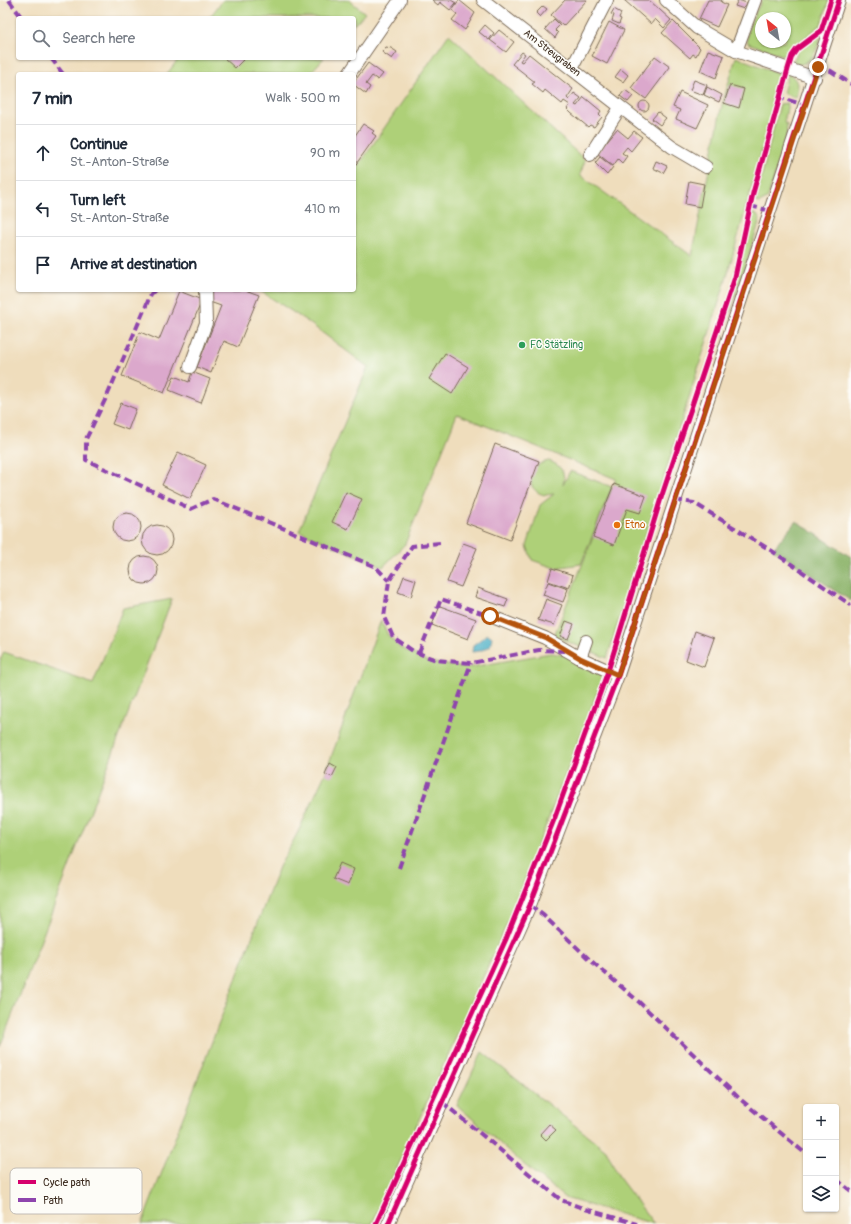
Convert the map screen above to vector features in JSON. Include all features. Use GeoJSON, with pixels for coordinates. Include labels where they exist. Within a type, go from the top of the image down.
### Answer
{"type":"FeatureCollection","features":[{"type":"Feature","properties":{"kind":"street"},"geometry":{"type":"LineString","coordinates":[[350,72],[400,0]]}},
{"type":"Feature","properties":{"kind":"street","name":"Am Streugraben"},"geometry":{"type":"LineString","coordinates":[[483,0],[672,147],[706,167]]}},
{"type":"Feature","properties":{"kind":"street"},"geometry":{"type":"LineString","coordinates":[[572,68],[607,0]]}},
{"type":"Feature","properties":{"kind":"street"},"geometry":{"type":"LineString","coordinates":[[666,0],[697,28],[736,51],[815,78]]}},
{"type":"Feature","properties":{"kind":"street"},"geometry":{"type":"LineString","coordinates":[[736,51],[755,0]]}},
{"type":"Feature","properties":{"kind":"street"},"geometry":{"type":"LineString","coordinates":[[388,1224],[530,905],[618,675],[815,78],[839,0]]}},
{"type":"Feature","properties":{"kind":"street"},"geometry":{"type":"LineString","coordinates":[[590,155],[620,108]]}},
{"type":"Feature","properties":{"kind":"street"},"geometry":{"type":"LineString","coordinates":[[190,366],[206,323],[205,292]]}},
{"type":"Feature","properties":{"kind":"street"},"geometry":{"type":"LineString","coordinates":[[490,616],[546,638],[580,658],[618,675]]}},
{"type":"Feature","properties":{"kind":"street"},"geometry":{"type":"LineString","coordinates":[[580,658],[586,641]]}},
{"type":"Feature","properties":{"kind":"green space"},"geometry":{"type":"Polygon","coordinates":[[[223,0],[349,0],[365,13],[356,23],[356,16],[211,16],[223,0]]]}},
{"type":"Feature","properties":{"kind":"green space"},"geometry":{"type":"Polygon","coordinates":[[[762,0],[829,0],[821,25],[791,49],[787,57],[762,48],[791,48],[791,12],[756,12],[762,0]]]}},
{"type":"Feature","properties":{"kind":"green space"},"geometry":{"type":"Polygon","coordinates":[[[755,14],[755,46],[748,43],[747,38],[749,27],[755,14]]]}},
{"type":"Feature","properties":{"kind":"green space"},"geometry":{"type":"Polygon","coordinates":[[[822,33],[813,56],[805,63],[792,64],[798,51],[822,33]]]}},
{"type":"Feature","properties":{"kind":"green space","name":"FC Stätzling"},"geometry":{"type":"Polygon","coordinates":[[[449,34],[585,160],[580,175],[692,256],[721,109],[736,57],[783,75],[725,283],[607,658],[554,636],[616,479],[457,414],[405,544],[383,567],[299,531],[368,367],[308,322],[262,292],[356,292],[356,169],[449,34]]]}},
{"type":"Feature","properties":{"kind":"green space"},"geometry":{"type":"Polygon","coordinates":[[[178,60],[322,60],[311,72],[168,72],[178,60]]]}},
{"type":"Feature","properties":{"kind":"green space"},"geometry":{"type":"Polygon","coordinates":[[[788,74],[794,78],[797,84],[796,98],[783,93],[788,74]]]}},
{"type":"Feature","properties":{"kind":"green space"},"geometry":{"type":"Polygon","coordinates":[[[788,103],[784,123],[787,124],[786,143],[767,199],[759,203],[755,202],[780,104],[788,103]]]}},
{"type":"Feature","properties":{"kind":"green space"},"geometry":{"type":"Polygon","coordinates":[[[752,213],[757,215],[760,220],[722,337],[716,339],[731,296],[752,213]]]}},
{"type":"Feature","properties":{"kind":"green space"},"geometry":{"type":"Polygon","coordinates":[[[549,461],[557,465],[562,470],[564,477],[563,485],[570,471],[612,487],[581,564],[555,568],[532,560],[527,546],[540,505],[554,494],[545,495],[538,493],[531,483],[530,478],[536,467],[541,463],[549,461]]]}},
{"type":"Feature","properties":{"kind":"green space"},"geometry":{"type":"Polygon","coordinates":[[[796,521],[851,557],[851,601],[773,549],[796,521]]]}},
{"type":"Feature","properties":{"kind":"green space"},"geometry":{"type":"Polygon","coordinates":[[[172,599],[0,1047],[0,661],[4,652],[93,684],[123,608],[172,599]]]}},
{"type":"Feature","properties":{"kind":"green space"},"geometry":{"type":"Polygon","coordinates":[[[381,620],[388,635],[399,647],[429,662],[466,668],[551,653],[568,656],[605,673],[511,915],[372,1224],[142,1224],[279,867],[298,832],[325,774],[381,620]]]}},
{"type":"Feature","properties":{"kind":"green space"},"geometry":{"type":"Polygon","coordinates":[[[482,1052],[606,1150],[620,1179],[654,1224],[565,1198],[521,1162],[457,1105],[482,1052]]]}},
{"type":"Feature","properties":{"kind":"water"},"geometry":{"type":"Polygon","coordinates":[[[488,634],[492,637],[490,646],[480,651],[472,652],[473,645],[488,634]]]}},
{"type":"Feature","properties":{"kind":"building"},"geometry":{"type":"Polygon","coordinates":[[[432,0],[451,0],[456,3],[450,10],[440,2],[438,5],[432,0]]]}},
{"type":"Feature","properties":{"kind":"building"},"geometry":{"type":"Polygon","coordinates":[[[459,0],[475,13],[465,30],[452,20],[457,14],[452,10],[459,0]]]}},
{"type":"Feature","properties":{"kind":"building"},"geometry":{"type":"Polygon","coordinates":[[[565,0],[587,0],[563,26],[551,15],[565,0]]]}},
{"type":"Feature","properties":{"kind":"building"},"geometry":{"type":"Polygon","coordinates":[[[624,0],[649,0],[671,20],[664,28],[655,19],[651,24],[624,0]]]}},
{"type":"Feature","properties":{"kind":"building"},"geometry":{"type":"Polygon","coordinates":[[[708,0],[722,0],[721,2],[727,5],[717,27],[699,19],[708,0]]]}},
{"type":"Feature","properties":{"kind":"building"},"geometry":{"type":"Polygon","coordinates":[[[738,0],[747,3],[744,9],[735,6],[738,0]]]}},
{"type":"Feature","properties":{"kind":"building"},"geometry":{"type":"Polygon","coordinates":[[[543,6],[547,9],[540,17],[536,13],[543,6]]]}},
{"type":"Feature","properties":{"kind":"building"},"geometry":{"type":"Polygon","coordinates":[[[614,9],[621,13],[619,24],[612,21],[614,15],[611,14],[614,9]]]}},
{"type":"Feature","properties":{"kind":"building"},"geometry":{"type":"Polygon","coordinates":[[[554,19],[560,25],[555,30],[558,33],[555,38],[545,29],[554,19]]]}},
{"type":"Feature","properties":{"kind":"building"},"geometry":{"type":"Polygon","coordinates":[[[673,21],[700,48],[696,56],[693,54],[690,58],[662,33],[673,21]]]}},
{"type":"Feature","properties":{"kind":"building"},"geometry":{"type":"Polygon","coordinates":[[[609,22],[624,30],[607,64],[592,56],[609,22]]]}},
{"type":"Feature","properties":{"kind":"building"},"geometry":{"type":"Polygon","coordinates":[[[485,25],[494,33],[489,40],[479,32],[485,25]]]}},
{"type":"Feature","properties":{"kind":"building"},"geometry":{"type":"Polygon","coordinates":[[[499,30],[514,42],[506,52],[490,40],[499,30]]]}},
{"type":"Feature","properties":{"kind":"building"},"geometry":{"type":"Polygon","coordinates":[[[386,47],[397,52],[392,59],[382,52],[386,47]]]}},
{"type":"Feature","properties":{"kind":"building"},"geometry":{"type":"Polygon","coordinates":[[[708,50],[724,56],[716,78],[700,71],[708,50]]]}},
{"type":"Feature","properties":{"kind":"building"},"geometry":{"type":"Polygon","coordinates":[[[522,52],[525,54],[520,61],[522,62],[529,54],[573,89],[567,98],[569,100],[574,93],[581,98],[575,105],[577,106],[584,97],[601,111],[599,114],[602,117],[594,127],[590,125],[588,127],[571,113],[567,109],[570,105],[564,101],[562,104],[545,90],[543,93],[532,84],[535,82],[512,64],[522,52]]]}},
{"type":"Feature","properties":{"kind":"building"},"geometry":{"type":"Polygon","coordinates":[[[655,56],[670,67],[646,99],[631,88],[655,56]]]}},
{"type":"Feature","properties":{"kind":"building"},"geometry":{"type":"Polygon","coordinates":[[[226,60],[243,60],[235,68],[226,60]]]}},
{"type":"Feature","properties":{"kind":"building"},"geometry":{"type":"Polygon","coordinates":[[[368,63],[383,74],[378,80],[372,76],[366,84],[370,87],[366,94],[356,86],[356,79],[368,63]]]}},
{"type":"Feature","properties":{"kind":"building"},"geometry":{"type":"Polygon","coordinates":[[[621,69],[628,75],[623,82],[615,77],[621,69]]]}},
{"type":"Feature","properties":{"kind":"building"},"geometry":{"type":"Polygon","coordinates":[[[694,80],[707,85],[703,95],[690,90],[694,80]]]}},
{"type":"Feature","properties":{"kind":"building"},"geometry":{"type":"Polygon","coordinates":[[[730,85],[744,89],[739,108],[724,103],[730,85]]]}},
{"type":"Feature","properties":{"kind":"building"},"geometry":{"type":"Polygon","coordinates":[[[707,87],[722,95],[719,102],[704,95],[707,87]]]}},
{"type":"Feature","properties":{"kind":"building"},"geometry":{"type":"Polygon","coordinates":[[[625,90],[633,96],[628,102],[620,96],[625,90]]]}},
{"type":"Feature","properties":{"kind":"building"},"geometry":{"type":"Polygon","coordinates":[[[680,92],[708,105],[697,128],[676,119],[680,110],[673,107],[680,92]]]}},
{"type":"Feature","properties":{"kind":"building"},"geometry":{"type":"Polygon","coordinates":[[[642,101],[646,101],[648,102],[648,110],[642,111],[639,108],[639,104],[642,101]]]}},
{"type":"Feature","properties":{"kind":"building"},"geometry":{"type":"Polygon","coordinates":[[[658,112],[666,118],[660,125],[652,119],[658,112]]]}},
{"type":"Feature","properties":{"kind":"building"},"geometry":{"type":"Polygon","coordinates":[[[363,124],[374,131],[372,133],[376,136],[356,164],[356,134],[363,124]]]}},
{"type":"Feature","properties":{"kind":"building"},"geometry":{"type":"Polygon","coordinates":[[[617,129],[628,138],[634,131],[642,137],[631,151],[627,147],[622,153],[627,156],[622,163],[618,159],[613,166],[597,153],[617,129]]]}},
{"type":"Feature","properties":{"kind":"building"},"geometry":{"type":"Polygon","coordinates":[[[600,157],[613,167],[607,175],[595,163],[600,157]]]}},
{"type":"Feature","properties":{"kind":"building"},"geometry":{"type":"Polygon","coordinates":[[[656,161],[667,166],[663,173],[653,168],[656,161]]]}},
{"type":"Feature","properties":{"kind":"building"},"geometry":{"type":"Polygon","coordinates":[[[689,181],[704,184],[700,207],[685,204],[689,181]]]}},
{"type":"Feature","properties":{"kind":"building"},"geometry":{"type":"Polygon","coordinates":[[[179,292],[202,300],[164,393],[122,376],[140,332],[159,340],[179,292]]]}},
{"type":"Feature","properties":{"kind":"building"},"geometry":{"type":"Polygon","coordinates":[[[210,292],[251,292],[259,295],[238,347],[224,341],[211,373],[197,367],[221,306],[207,301],[210,292]]]}},
{"type":"Feature","properties":{"kind":"building"},"geometry":{"type":"Polygon","coordinates":[[[445,353],[468,367],[452,394],[429,379],[445,353]]]}},
{"type":"Feature","properties":{"kind":"building"},"geometry":{"type":"Polygon","coordinates":[[[192,372],[210,379],[201,403],[169,390],[174,376],[189,382],[192,372]]]}},
{"type":"Feature","properties":{"kind":"building"},"geometry":{"type":"Polygon","coordinates":[[[121,403],[136,409],[128,430],[112,424],[121,403]]]}},
{"type":"Feature","properties":{"kind":"building"},"geometry":{"type":"Polygon","coordinates":[[[495,444],[539,461],[510,540],[466,523],[495,444]]]}},
{"type":"Feature","properties":{"kind":"building"},"geometry":{"type":"Polygon","coordinates":[[[178,452],[206,465],[190,499],[162,485],[178,452]]]}},
{"type":"Feature","properties":{"kind":"building"},"geometry":{"type":"Polygon","coordinates":[[[614,484],[646,496],[640,513],[627,509],[614,545],[593,537],[614,484]]]}},
{"type":"Feature","properties":{"kind":"building"},"geometry":{"type":"Polygon","coordinates":[[[346,492],[362,499],[348,529],[332,522],[346,492]]]}},
{"type":"Feature","properties":{"kind":"building"},"geometry":{"type":"Polygon","coordinates":[[[127,513],[137,517],[141,527],[137,537],[127,541],[117,537],[113,527],[117,517],[127,513]]]}},
{"type":"Feature","properties":{"kind":"building"},"geometry":{"type":"Polygon","coordinates":[[[157,525],[163,526],[171,534],[171,546],[163,554],[157,555],[151,554],[143,546],[142,540],[143,534],[151,526],[157,525]]]}},
{"type":"Feature","properties":{"kind":"building"},"geometry":{"type":"Polygon","coordinates":[[[463,543],[477,548],[461,587],[447,582],[463,543]]]}},
{"type":"Feature","properties":{"kind":"building"},"geometry":{"type":"Polygon","coordinates":[[[144,556],[150,557],[154,560],[157,564],[157,576],[154,580],[150,583],[144,584],[138,583],[134,580],[131,576],[130,570],[131,564],[134,560],[138,557],[144,556]]]}},
{"type":"Feature","properties":{"kind":"building"},"geometry":{"type":"Polygon","coordinates":[[[552,568],[573,575],[569,588],[548,581],[552,568]]]}},
{"type":"Feature","properties":{"kind":"building"},"geometry":{"type":"Polygon","coordinates":[[[404,576],[416,580],[411,597],[398,592],[404,576]]]}},
{"type":"Feature","properties":{"kind":"building"},"geometry":{"type":"Polygon","coordinates":[[[548,582],[568,589],[563,602],[543,595],[548,582]]]}},
{"type":"Feature","properties":{"kind":"building"},"geometry":{"type":"Polygon","coordinates":[[[478,588],[508,599],[505,607],[475,597],[478,588]]]}},
{"type":"Feature","properties":{"kind":"building"},"geometry":{"type":"Polygon","coordinates":[[[546,599],[562,605],[554,625],[538,620],[546,599]]]}},
{"type":"Feature","properties":{"kind":"building"},"geometry":{"type":"Polygon","coordinates":[[[440,606],[476,619],[468,639],[432,625],[440,606]]]}},
{"type":"Feature","properties":{"kind":"building"},"geometry":{"type":"Polygon","coordinates":[[[566,621],[574,624],[568,639],[560,636],[566,621]]]}},
{"type":"Feature","properties":{"kind":"building"},"geometry":{"type":"Polygon","coordinates":[[[695,631],[714,638],[704,667],[686,660],[695,631]]]}},
{"type":"Feature","properties":{"kind":"building"},"geometry":{"type":"Polygon","coordinates":[[[330,763],[337,767],[332,777],[325,774],[330,763]]]}},
{"type":"Feature","properties":{"kind":"building"},"geometry":{"type":"Polygon","coordinates":[[[340,863],[354,869],[348,885],[333,879],[340,863]]]}},
{"type":"Feature","properties":{"kind":"building"},"geometry":{"type":"Polygon","coordinates":[[[549,1124],[556,1130],[546,1140],[540,1134],[549,1124]]]}},
{"type":"Feature","properties":{"kind":"marked path"},"geometry":{"type":"LineString","coordinates":[[9,0],[21,16]]}},
{"type":"Feature","properties":{"kind":"marked path"},"geometry":{"type":"LineString","coordinates":[[52,60],[62,72]]}},
{"type":"Feature","properties":{"kind":"marked path"},"geometry":{"type":"LineString","coordinates":[[818,67],[831,71],[851,84]]}},
{"type":"Feature","properties":{"kind":"marked path"},"geometry":{"type":"LineString","coordinates":[[777,101],[784,99],[806,105]]}},
{"type":"Feature","properties":{"kind":"marked path"},"geometry":{"type":"LineString","coordinates":[[750,206],[771,211]]}},
{"type":"Feature","properties":{"kind":"marked path"},"geometry":{"type":"LineString","coordinates":[[153,292],[108,394],[86,439],[86,460],[191,509],[213,499],[376,567],[389,581]]}},
{"type":"Feature","properties":{"kind":"marked path"},"geometry":{"type":"LineString","coordinates":[[675,500],[694,503],[772,551],[851,605]]}},
{"type":"Feature","properties":{"kind":"marked path"},"geometry":{"type":"LineString","coordinates":[[440,543],[412,546],[389,581],[384,617],[393,637],[413,651],[436,660],[471,663],[539,650],[567,651]]}},
{"type":"Feature","properties":{"kind":"marked path"},"geometry":{"type":"LineString","coordinates":[[419,653],[441,599],[490,616]]}},
{"type":"Feature","properties":{"kind":"marked path"},"geometry":{"type":"LineString","coordinates":[[399,868],[471,663]]}},
{"type":"Feature","properties":{"kind":"marked path"},"geometry":{"type":"LineString","coordinates":[[530,905],[639,1002],[740,1099],[803,1152]]}},
{"type":"Feature","properties":{"kind":"marked path"},"geometry":{"type":"LineString","coordinates":[[442,1102],[561,1200],[585,1209],[637,1224]]}},
{"type":"Feature","properties":{"kind":"marked path"},"geometry":{"type":"LineString","coordinates":[[839,1181],[851,1191]]}},
{"type":"Feature","properties":{"kind":"cycle path"},"geometry":{"type":"LineString","coordinates":[[376,1224],[506,939],[555,817],[608,671],[662,495],[735,277],[753,193],[792,56],[797,49],[821,31],[831,0]]}},
{"type":"Feature","properties":{"kind":"cycle path"},"geometry":{"type":"LineString","coordinates":[[388,1224],[530,905],[618,675],[839,0]]}},
{"type":"Feature","properties":{"kind":"place","name":"FC Stätzling"},"geometry":{"type":"Point","coordinates":[522,345]}},
{"type":"Feature","properties":{"kind":"place","name":"Etno"},"geometry":{"type":"Point","coordinates":[617,525]}},
{"type":"Feature","properties":{"kind":"route"},"geometry":{"type":"LineString","coordinates":[[490,616],[546,638],[580,658],[618,675],[818,67]]}}]}
